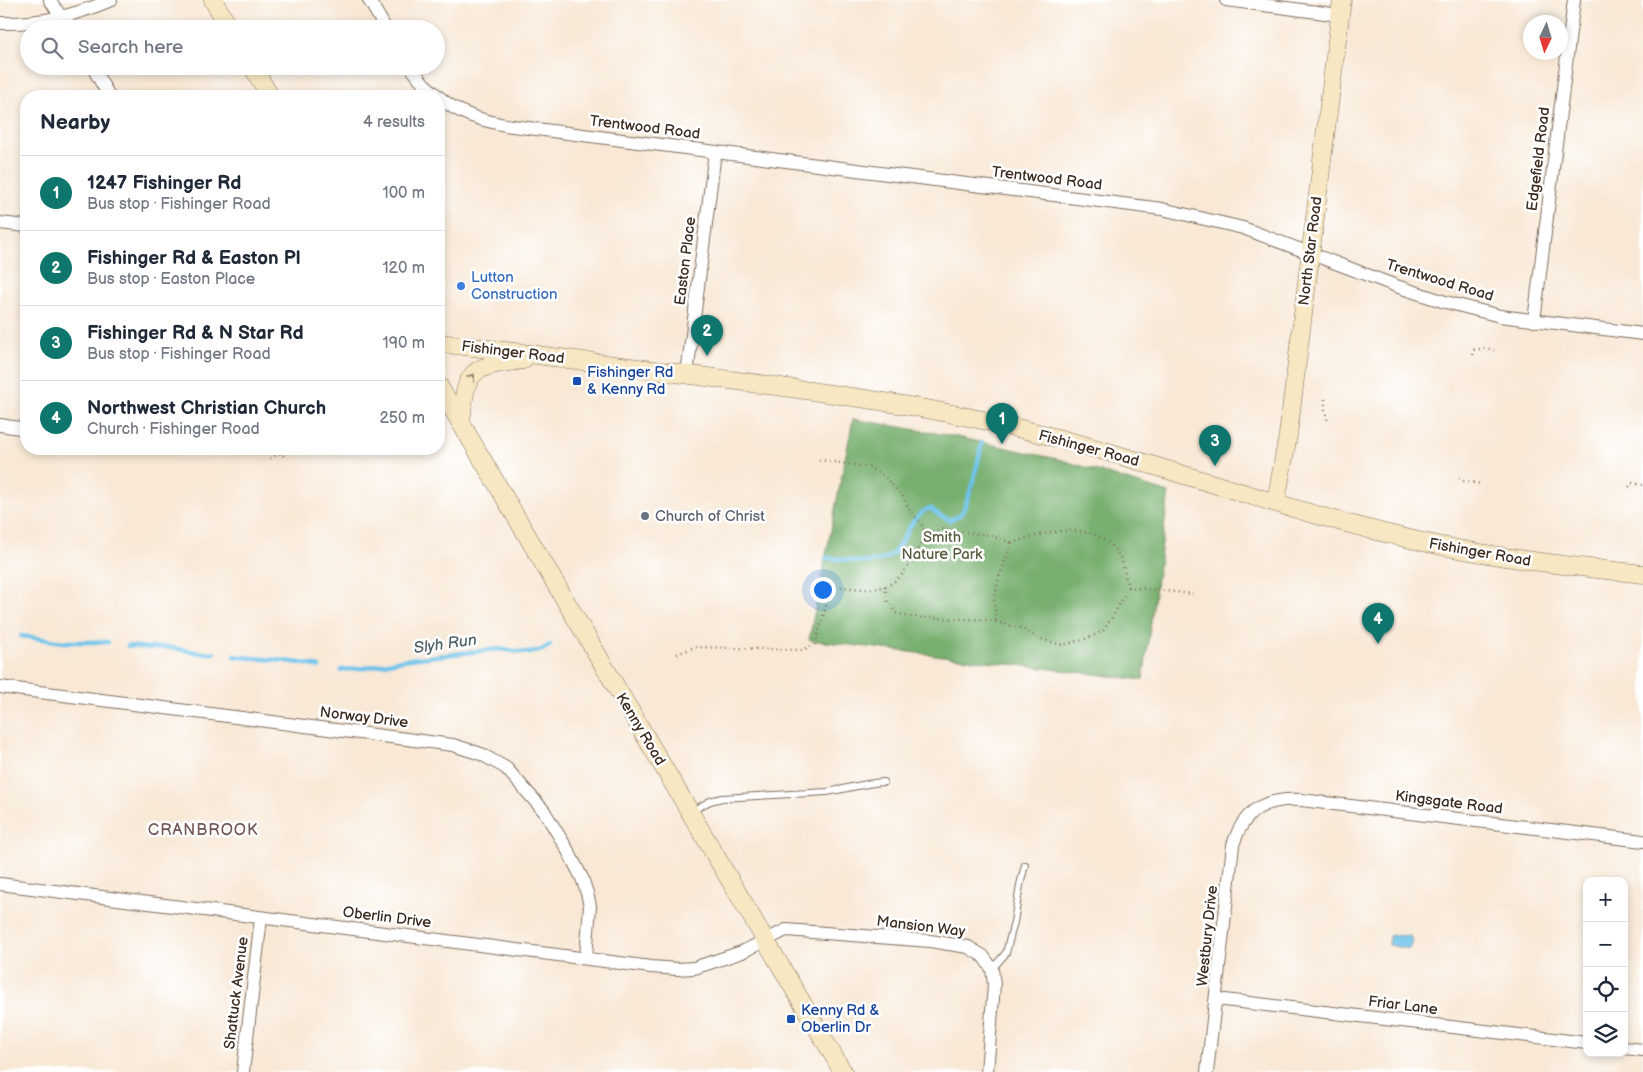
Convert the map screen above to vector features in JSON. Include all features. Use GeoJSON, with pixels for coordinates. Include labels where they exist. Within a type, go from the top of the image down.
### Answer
{"type":"FeatureCollection","features":[{"type":"Feature","properties":{"kind":"main road"},"geometry":{"type":"LineString","coordinates":[[213,0],[225,20]]}},
{"type":"Feature","properties":{"kind":"main road","name":"North Star Road"},"geometry":{"type":"LineString","coordinates":[[1276,502],[1288,435],[1341,7]]}},
{"type":"Feature","properties":{"kind":"main road"},"geometry":{"type":"LineString","coordinates":[[257,75],[266,90]]}},
{"type":"Feature","properties":{"kind":"main road","name":"Fishinger Road"},"geometry":{"type":"LineString","coordinates":[[445,344],[856,397],[945,413],[1015,427],[1122,456],[1362,527],[1423,542],[1535,562],[1643,574]]}},
{"type":"Feature","properties":{"kind":"main road"},"geometry":{"type":"LineString","coordinates":[[461,424],[466,387],[469,379],[479,369],[491,364],[547,356]]}},
{"type":"Feature","properties":{"kind":"main road","name":"Kenny Road"},"geometry":{"type":"LineString","coordinates":[[445,396],[843,1072]]}},
{"type":"Feature","properties":{"kind":"street"},"geometry":{"type":"LineString","coordinates":[[50,0],[64,20]]}},
{"type":"Feature","properties":{"kind":"street"},"geometry":{"type":"LineString","coordinates":[[71,20],[111,0]]}},
{"type":"Feature","properties":{"kind":"street"},"geometry":{"type":"LineString","coordinates":[[369,0],[381,20]]}},
{"type":"Feature","properties":{"kind":"street"},"geometry":{"type":"LineString","coordinates":[[1226,0],[1341,7]]}},
{"type":"Feature","properties":{"kind":"street","name":"Edgefield Road"},"geometry":{"type":"LineString","coordinates":[[1534,321],[1574,0]]}},
{"type":"Feature","properties":{"kind":"street"},"geometry":{"type":"LineString","coordinates":[[0,23],[20,22]]}},
{"type":"Feature","properties":{"kind":"street"},"geometry":{"type":"LineString","coordinates":[[97,75],[106,90]]}},
{"type":"Feature","properties":{"kind":"street","name":"Trentwood Road"},"geometry":{"type":"LineString","coordinates":[[417,75],[430,90]]}},
{"type":"Feature","properties":{"kind":"street","name":"Trentwood Road"},"geometry":{"type":"LineString","coordinates":[[445,102],[461,112],[481,120],[505,125],[1162,209],[1243,228],[1399,287],[1442,301],[1500,316],[1643,334]]}},
{"type":"Feature","properties":{"kind":"street","name":"Easton Place"},"geometry":{"type":"LineString","coordinates":[[687,374],[715,152]]}},
{"type":"Feature","properties":{"kind":"street"},"geometry":{"type":"LineString","coordinates":[[0,223],[20,225]]}},
{"type":"Feature","properties":{"kind":"street"},"geometry":{"type":"LineString","coordinates":[[0,425],[20,427]]}},
{"type":"Feature","properties":{"kind":"street","name":"Norway Drive"},"geometry":{"type":"LineString","coordinates":[[0,687],[453,745],[481,754],[506,768],[544,811],[582,878],[590,906],[586,958]]}},
{"type":"Feature","properties":{"kind":"street","name":"Kingsgate Road"},"geometry":{"type":"LineString","coordinates":[[1254,810],[1276,800],[1301,800],[1643,841]]}},
{"type":"Feature","properties":{"kind":"street","name":"Westbury Drive"},"geometry":{"type":"LineString","coordinates":[[1207,1072],[1233,845],[1240,826],[1254,810]]}},
{"type":"Feature","properties":{"kind":"street","name":"Oberlin Drive"},"geometry":{"type":"LineString","coordinates":[[0,884],[678,969],[694,968],[742,952],[765,940]]}},
{"type":"Feature","properties":{"kind":"street","name":"Shattuck Avenue"},"geometry":{"type":"LineString","coordinates":[[242,1072],[261,918]]}},
{"type":"Feature","properties":{"kind":"street","name":"Mansion Way"},"geometry":{"type":"LineString","coordinates":[[765,940],[786,930],[930,940],[968,947],[983,956],[992,969]]}},
{"type":"Feature","properties":{"kind":"street"},"geometry":{"type":"LineString","coordinates":[[987,1072],[994,985],[992,969]]}},
{"type":"Feature","properties":{"kind":"street","name":"Friar Lane"},"geometry":{"type":"LineString","coordinates":[[1216,999],[1583,1043]]}},
{"type":"Feature","properties":{"kind":"street"},"geometry":{"type":"LineString","coordinates":[[1628,1048],[1643,1050]]}},
{"type":"Feature","properties":{"kind":"lane"},"geometry":{"type":"LineString","coordinates":[[690,812],[710,801],[722,798],[827,792],[844,790],[870,782],[884,782]]}},
{"type":"Feature","properties":{"kind":"lane"},"geometry":{"type":"LineString","coordinates":[[992,969],[1006,954],[1025,865]]}},
{"type":"Feature","properties":{"kind":"path"},"geometry":{"type":"LineString","coordinates":[[1472,355],[1474,350],[1486,348],[1494,350]]}},
{"type":"Feature","properties":{"kind":"path"},"geometry":{"type":"LineString","coordinates":[[1325,399],[1328,422]]}},
{"type":"Feature","properties":{"kind":"path"},"geometry":{"type":"LineString","coordinates":[[270,458],[277,455]]}},
{"type":"Feature","properties":{"kind":"path"},"geometry":{"type":"LineString","coordinates":[[677,654],[695,647],[803,650],[815,644],[832,586],[878,588],[895,583],[905,571],[925,533],[921,523],[908,508],[904,498],[884,476],[869,467],[819,460]]}},
{"type":"Feature","properties":{"kind":"path"},"geometry":{"type":"LineString","coordinates":[[1459,478],[1464,481],[1481,484]]}},
{"type":"Feature","properties":{"kind":"path"},"geometry":{"type":"LineString","coordinates":[[1629,487],[1632,483],[1643,484]]}},
{"type":"Feature","properties":{"kind":"path"},"geometry":{"type":"LineString","coordinates":[[885,586],[887,600],[896,613],[910,617],[988,620],[1020,628],[1038,638],[1062,645],[1083,640],[1103,631],[1115,613],[1128,587],[1120,555],[1110,544],[1095,534],[1057,531],[1036,535],[1012,543],[988,535],[944,529],[925,533]]}},
{"type":"Feature","properties":{"kind":"path"},"geometry":{"type":"LineString","coordinates":[[996,622],[994,601],[999,577],[1012,543]]}},
{"type":"Feature","properties":{"kind":"path"},"geometry":{"type":"LineString","coordinates":[[1128,587],[1193,594]]}},
{"type":"Feature","properties":{"kind":"green space","name":"Smith Nature Park"},"geometry":{"type":"Polygon","coordinates":[[[853,419],[953,436],[1062,460],[1169,493],[1143,680],[809,640],[853,419]]]}},
{"type":"Feature","properties":{"kind":"water"},"geometry":{"type":"Polygon","coordinates":[[[1390,935],[1410,936],[1412,941],[1409,949],[1389,945],[1390,935]]]}},
{"type":"Feature","properties":{"kind":"waterway","name":"Slyh Run"},"geometry":{"type":"LineString","coordinates":[[826,558],[862,562],[884,559],[896,549],[915,519],[930,508],[950,520],[959,516],[970,491],[982,442]]}},
{"type":"Feature","properties":{"kind":"waterway","name":"Slyh Run"},"geometry":{"type":"LineString","coordinates":[[21,636],[64,642],[108,642]]}},
{"type":"Feature","properties":{"kind":"waterway","name":"Slyh Run"},"geometry":{"type":"LineString","coordinates":[[341,670],[365,668],[402,660],[498,649],[530,653],[542,650],[550,645]]}},
{"type":"Feature","properties":{"kind":"waterway"},"geometry":{"type":"LineString","coordinates":[[128,646],[167,647],[200,653],[214,653]]}},
{"type":"Feature","properties":{"kind":"waterway","name":"Slyh Run"},"geometry":{"type":"LineString","coordinates":[[234,656],[288,661],[319,667]]}},
{"type":"Feature","properties":{"kind":"place","name":"Lutton Construction"},"geometry":{"type":"Point","coordinates":[461,286]}},
{"type":"Feature","properties":{"kind":"place","name":"Fishinger Rd & Easton Pl"},"geometry":{"type":"Point","coordinates":[707,356]}},
{"type":"Feature","properties":{"kind":"place","name":"Fishinger Rd & Kenny Rd"},"geometry":{"type":"Point","coordinates":[577,381]}},
{"type":"Feature","properties":{"kind":"place","name":"1247 Fishinger Rd"},"geometry":{"type":"Point","coordinates":[1002,444]}},
{"type":"Feature","properties":{"kind":"place","name":"Fishinger Rd & N Star Rd"},"geometry":{"type":"Point","coordinates":[1215,466]}},
{"type":"Feature","properties":{"kind":"place","name":"Church of Christ"},"geometry":{"type":"Point","coordinates":[645,516]}},
{"type":"Feature","properties":{"kind":"place","name":"Northwest Christian Church"},"geometry":{"type":"Point","coordinates":[1378,644]}},
{"type":"Feature","properties":{"kind":"place","name":"Kenny Rd & Oberlin Dr"},"geometry":{"type":"Point","coordinates":[791,1019]}},
{"type":"Feature","properties":{"kind":"district","name":"CRANBROOK"},"geometry":{"type":"Point","coordinates":[203,829]}}]}
